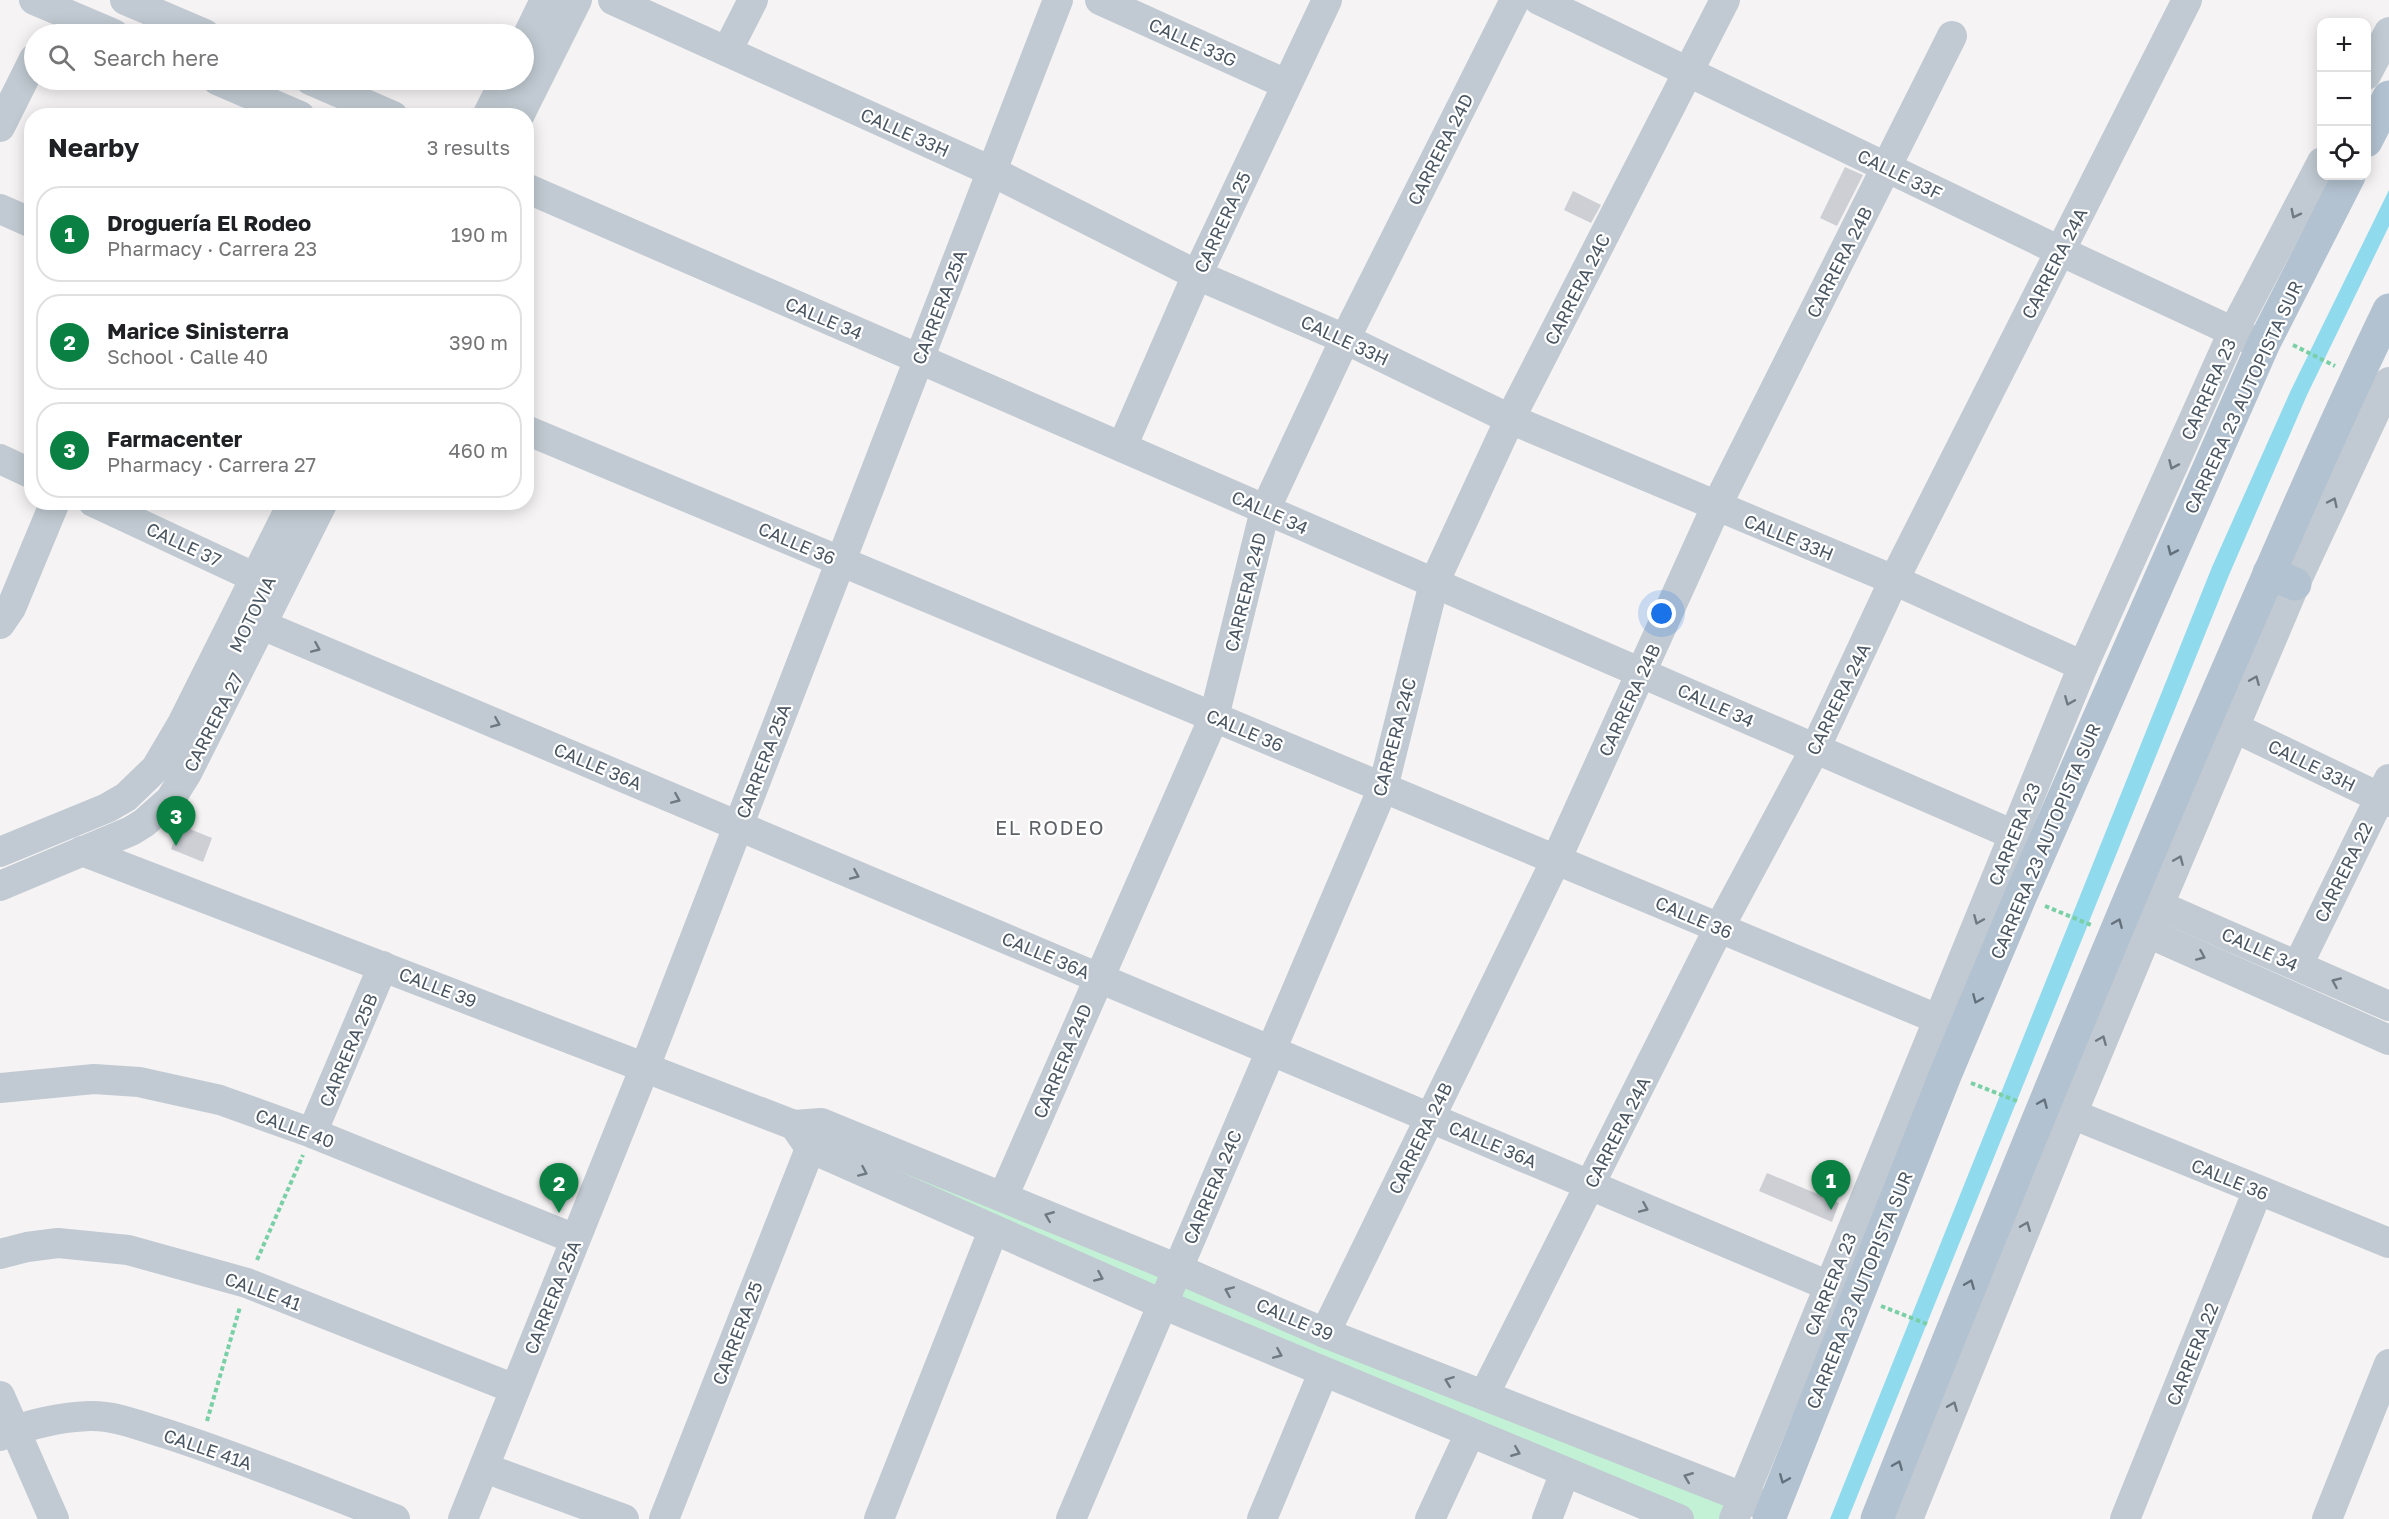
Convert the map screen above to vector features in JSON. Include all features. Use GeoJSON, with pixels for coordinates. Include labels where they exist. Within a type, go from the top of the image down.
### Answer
{"type":"FeatureCollection","features":[{"type":"Feature","properties":{"kind":"main road"},"geometry":{"type":"LineString","coordinates":[[2371,133],[2389,97]]}},
{"type":"Feature","properties":{"kind":"main road","name":"CARRERA 23 AUTOPISTA SUR"},"geometry":{"type":"LineString","coordinates":[[1771,1514],[1950,1025],[2021,895],[2275,344],[2347,180]]}},
{"type":"Feature","properties":{"kind":"main road"},"geometry":{"type":"LineString","coordinates":[[1876,1519],[2036,1121],[2145,899],[2282,578],[2369,392],[2389,310]]}},
{"type":"Feature","properties":{"kind":"street"},"geometry":{"type":"LineString","coordinates":[[125,0],[181,24]]}},
{"type":"Feature","properties":{"kind":"street"},"geometry":{"type":"LineString","coordinates":[[513,24],[526,0]]}},
{"type":"Feature","properties":{"kind":"street"},"geometry":{"type":"LineString","coordinates":[[533,24],[545,0]]}},
{"type":"Feature","properties":{"kind":"street"},"geometry":{"type":"LineString","coordinates":[[534,48],[558,0]]}},
{"type":"Feature","properties":{"kind":"street"},"geometry":{"type":"LineString","coordinates":[[534,86],[577,0]]}},
{"type":"Feature","properties":{"kind":"street","name":"CALLE 33H"},"geometry":{"type":"LineString","coordinates":[[613,0],[991,171],[1197,274],[1345,339],[1510,419],[1894,580],[2083,666]]}},
{"type":"Feature","properties":{"kind":"street"},"geometry":{"type":"LineString","coordinates":[[727,51],[753,0]]}},
{"type":"Feature","properties":{"kind":"street","name":"CARRERA 25A"},"geometry":{"type":"LineString","coordinates":[[463,1519],[645,1067],[1058,0]]}},
{"type":"Feature","properties":{"kind":"street","name":"CALLE 33G"},"geometry":{"type":"LineString","coordinates":[[1100,0],[1286,84]]}},
{"type":"Feature","properties":{"kind":"street","name":"CARRERA 25"},"geometry":{"type":"LineString","coordinates":[[1122,447],[1197,274],[1327,0]]}},
{"type":"Feature","properties":{"kind":"street","name":"CARRERA 24D"},"geometry":{"type":"LineString","coordinates":[[1003,1197],[1214,717],[1265,510],[1345,339],[1515,0]]}},
{"type":"Feature","properties":{"kind":"street","name":"CALLE 33F"},"geometry":{"type":"LineString","coordinates":[[1539,0],[2233,332],[2275,344]]}},
{"type":"Feature","properties":{"kind":"street","name":"CARRERA 24C"},"geometry":{"type":"LineString","coordinates":[[1071,1519],[1383,788],[1434,583],[1510,419],[1725,0]]}},
{"type":"Feature","properties":{"kind":"street","name":"CARRERA 24A"},"geometry":{"type":"LineString","coordinates":[[1484,1395],[1719,928],[1815,749],[1894,580],[2187,0]]}},
{"type":"Feature","properties":{"kind":"street"},"geometry":{"type":"LineString","coordinates":[[47,15],[79,24]]}},
{"type":"Feature","properties":{"kind":"street"},"geometry":{"type":"LineString","coordinates":[[2369,72],[2389,32]]}},
{"type":"Feature","properties":{"kind":"street","name":"CARRERA 24B"},"geometry":{"type":"LineString","coordinates":[[1325,1332],[1556,860],[1716,507],[1952,36]]}},
{"type":"Feature","properties":{"kind":"street"},"geometry":{"type":"LineString","coordinates":[[0,128],[24,79]]}},
{"type":"Feature","properties":{"kind":"street"},"geometry":{"type":"LineString","coordinates":[[240,90],[282,108]]}},
{"type":"Feature","properties":{"kind":"street"},"geometry":{"type":"LineString","coordinates":[[333,90],[375,108]]}},
{"type":"Feature","properties":{"kind":"street"},"geometry":{"type":"LineString","coordinates":[[472,108],[481,90]]}},
{"type":"Feature","properties":{"kind":"street"},"geometry":{"type":"LineString","coordinates":[[491,108],[500,90]]}},
{"type":"Feature","properties":{"kind":"street"},"geometry":{"type":"LineString","coordinates":[[504,108],[513,90]]}},
{"type":"Feature","properties":{"kind":"street"},"geometry":{"type":"LineString","coordinates":[[523,108],[532,90]]}},
{"type":"Feature","properties":{"kind":"street","name":"CARRERA 23"},"geometry":{"type":"LineString","coordinates":[[1738,1509],[1829,1286],[1950,1025],[2014,835],[2083,666],[2233,332],[2317,172]]}},
{"type":"Feature","properties":{"kind":"street","name":"CALLE 34"},"geometry":{"type":"LineString","coordinates":[[534,191],[2014,835]]}},
{"type":"Feature","properties":{"kind":"street"},"geometry":{"type":"LineString","coordinates":[[0,209],[24,220]]}},
{"type":"Feature","properties":{"kind":"street","name":"CALLE 36"},"geometry":{"type":"LineString","coordinates":[[534,433],[1950,1025]]}},
{"type":"Feature","properties":{"kind":"street"},"geometry":{"type":"LineString","coordinates":[[0,459],[24,470]]}},
{"type":"Feature","properties":{"kind":"street"},"geometry":{"type":"LineString","coordinates":[[0,624],[11,608],[52,510]]}},
{"type":"Feature","properties":{"kind":"street","name":"CALLE 37"},"geometry":{"type":"LineString","coordinates":[[110,510],[241,571]]}},
{"type":"Feature","properties":{"kind":"street"},"geometry":{"type":"LineString","coordinates":[[0,834],[103,792],[138,765],[162,732],[271,510]]}},
{"type":"Feature","properties":{"kind":"street","name":"MOTOVIA"},"geometry":{"type":"LineString","coordinates":[[0,852],[108,808],[126,797],[156,768],[196,697],[289,510]]}},
{"type":"Feature","properties":{"kind":"street","name":"MOTOVIA"},"geometry":{"type":"LineString","coordinates":[[0,867],[114,820],[144,800],[168,775],[187,743],[303,510]]}},
{"type":"Feature","properties":{"kind":"street","name":"CARRERA 27"},"geometry":{"type":"LineString","coordinates":[[0,886],[130,831],[144,823],[170,800],[187,773],[320,510]]}},
{"type":"Feature","properties":{"kind":"street"},"geometry":{"type":"LineString","coordinates":[[1908,1519],[2148,933],[2145,899],[2235,728],[2282,578]]}},
{"type":"Feature","properties":{"kind":"street","name":"CALLE 36A"},"geometry":{"type":"LineString","coordinates":[[262,625],[1829,1286]]}},
{"type":"Feature","properties":{"kind":"street","name":"CALLE 33H"},"geometry":{"type":"LineString","coordinates":[[2235,728],[2386,793]]}},
{"type":"Feature","properties":{"kind":"street","name":"CARRERA 22"},"geometry":{"type":"LineString","coordinates":[[2298,965],[2386,793]]}},
{"type":"Feature","properties":{"kind":"street","name":"CALLE 39"},"geometry":{"type":"LineString","coordinates":[[82,851],[808,1132],[1003,1197],[1325,1332],[1484,1395],[1738,1509],[1771,1514]]}},
{"type":"Feature","properties":{"kind":"street","name":"CALLE 34"},"geometry":{"type":"LineString","coordinates":[[2145,899],[2389,1006]]}},
{"type":"Feature","properties":{"kind":"street","name":"CALLE 34"},"geometry":{"type":"LineString","coordinates":[[2148,933],[2389,1040]]}},
{"type":"Feature","properties":{"kind":"street","name":"CARRERA 25B"},"geometry":{"type":"LineString","coordinates":[[312,1133],[383,966]]}},
{"type":"Feature","properties":{"kind":"street","name":"CALLE 40"},"geometry":{"type":"LineString","coordinates":[[0,1088],[94,1079],[138,1082],[220,1100],[312,1133],[575,1239]]}},
{"type":"Feature","properties":{"kind":"street","name":"CALLE 36"},"geometry":{"type":"LineString","coordinates":[[2072,1114],[2389,1243]]}},
{"type":"Feature","properties":{"kind":"street","name":"CARRERA 25"},"geometry":{"type":"LineString","coordinates":[[664,1519],[808,1132]]}},
{"type":"Feature","properties":{"kind":"street","name":"CALLE 39"},"geometry":{"type":"LineString","coordinates":[[808,1132],[993,1230],[1323,1373],[1679,1519]]}},
{"type":"Feature","properties":{"kind":"street","name":"CARRERA 22"},"geometry":{"type":"LineString","coordinates":[[2125,1519],[2258,1190]]}},
{"type":"Feature","properties":{"kind":"street"},"geometry":{"type":"LineString","coordinates":[[879,1519],[993,1230]]}},
{"type":"Feature","properties":{"kind":"street","name":"CALLE 41"},"geometry":{"type":"LineString","coordinates":[[0,1254],[27,1247],[58,1243],[128,1250],[247,1283],[515,1389]]}},
{"type":"Feature","properties":{"kind":"street"},"geometry":{"type":"LineString","coordinates":[[2327,1519],[2389,1364]]}},
{"type":"Feature","properties":{"kind":"street"},"geometry":{"type":"LineString","coordinates":[[1262,1519],[1323,1373]]}},
{"type":"Feature","properties":{"kind":"street"},"geometry":{"type":"LineString","coordinates":[[0,1396],[8,1433],[54,1519]]}},
{"type":"Feature","properties":{"kind":"street","name":"CALLE 41A"},"geometry":{"type":"LineString","coordinates":[[8,1433],[89,1416],[114,1418],[201,1445],[395,1519]]}},
{"type":"Feature","properties":{"kind":"street"},"geometry":{"type":"LineString","coordinates":[[1430,1519],[1470,1433]]}},
{"type":"Feature","properties":{"kind":"street"},"geometry":{"type":"LineString","coordinates":[[485,1468],[624,1519]]}},
{"type":"Feature","properties":{"kind":"street"},"geometry":{"type":"LineString","coordinates":[[1546,1519],[1565,1472]]}},
{"type":"Feature","properties":{"kind":"path"},"geometry":{"type":"LineString","coordinates":[[2275,344],[2369,392]]}},
{"type":"Feature","properties":{"kind":"path"},"geometry":{"type":"LineString","coordinates":[[2041,904],[2092,926]]}},
{"type":"Feature","properties":{"kind":"path"},"geometry":{"type":"LineString","coordinates":[[1987,1089],[2022,1103]]}},
{"type":"Feature","properties":{"kind":"path"},"geometry":{"type":"LineString","coordinates":[[1903,1315],[1931,1326]]}},
{"type":"Feature","properties":{"kind":"green space"},"geometry":{"type":"Polygon","coordinates":[[[821,1123],[1743,1498],[1734,1519],[1679,1519],[993,1231],[821,1123]]]}},
{"type":"Feature","properties":{"kind":"water"},"geometry":{"type":"Polygon","coordinates":[[[2389,190],[2389,226],[2307,395],[2229,575],[1848,1519],[1830,1519],[2212,567],[2291,390],[2389,190]]]}},
{"type":"Feature","properties":{"kind":"building"},"geometry":{"type":"Polygon","coordinates":[[[1845,167],[1863,175],[1837,226],[1820,218],[1845,167]]]}},
{"type":"Feature","properties":{"kind":"building"},"geometry":{"type":"Polygon","coordinates":[[[1573,191],[1601,205],[1591,223],[1564,210],[1573,191]]]}},
{"type":"Feature","properties":{"kind":"building"},"geometry":{"type":"Polygon","coordinates":[[[180,825],[212,838],[203,862],[171,849],[180,825]]]}},
{"type":"Feature","properties":{"kind":"building"},"geometry":{"type":"Polygon","coordinates":[[[1767,1173],[1839,1203],[1832,1222],[1759,1191],[1767,1173]]]}},
{"type":"Feature","properties":{"kind":"place","name":"Farmacenter"},"geometry":{"type":"Point","coordinates":[176,846]}},
{"type":"Feature","properties":{"kind":"place","name":"Droguería El Rodeo"},"geometry":{"type":"Point","coordinates":[1831,1210]}},
{"type":"Feature","properties":{"kind":"place","name":"Marice Sinisterra"},"geometry":{"type":"Point","coordinates":[559,1213]}},
{"type":"Feature","properties":{"kind":"district","name":"EL RODEO"},"geometry":{"type":"Point","coordinates":[1050,827]}}]}
